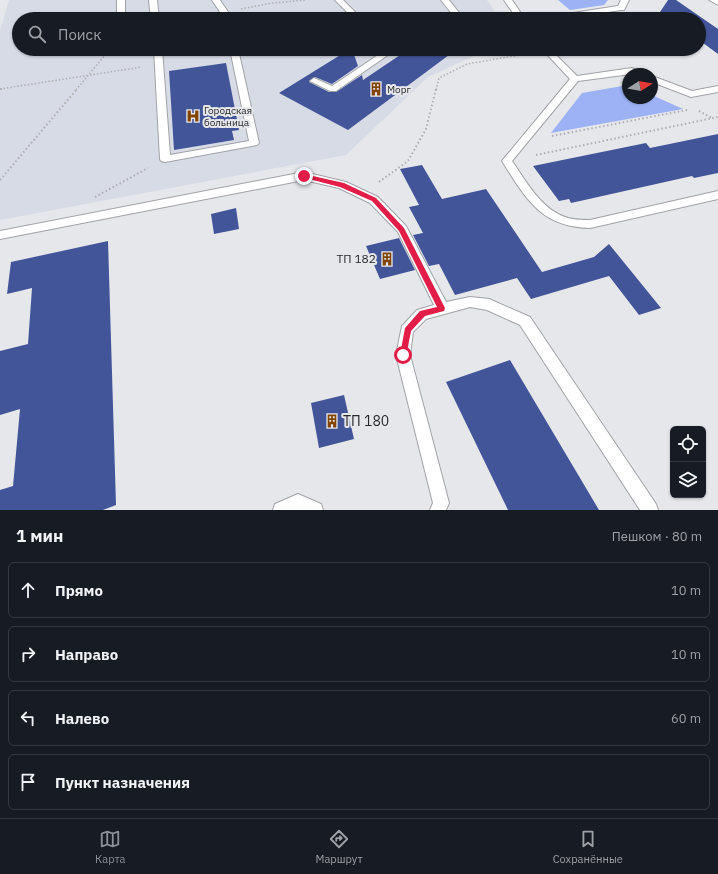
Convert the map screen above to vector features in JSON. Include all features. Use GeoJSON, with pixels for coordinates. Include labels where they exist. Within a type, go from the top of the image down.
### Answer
{"type":"FeatureCollection","features":[{"type":"Feature","properties":{"kind":"lane"},"geometry":{"type":"LineString","coordinates":[[121,0],[121,12]]}},
{"type":"Feature","properties":{"kind":"lane"},"geometry":{"type":"LineString","coordinates":[[153,0],[154,12]]}},
{"type":"Feature","properties":{"kind":"lane"},"geometry":{"type":"LineString","coordinates":[[216,0],[223,12]]}},
{"type":"Feature","properties":{"kind":"lane"},"geometry":{"type":"LineString","coordinates":[[339,0],[351,12]]}},
{"type":"Feature","properties":{"kind":"lane"},"geometry":{"type":"LineString","coordinates":[[445,0],[454,12]]}},
{"type":"Feature","properties":{"kind":"lane"},"geometry":{"type":"LineString","coordinates":[[508,0],[517,12]]}},
{"type":"Feature","properties":{"kind":"lane"},"geometry":{"type":"LineString","coordinates":[[594,12],[621,8],[625,0]]}},
{"type":"Feature","properties":{"kind":"lane"},"geometry":{"type":"LineString","coordinates":[[713,0],[718,3]]}},
{"type":"Feature","properties":{"kind":"lane"},"geometry":{"type":"LineString","coordinates":[[159,56],[165,159],[254,143],[235,56]]}},
{"type":"Feature","properties":{"kind":"lane"},"geometry":{"type":"LineString","coordinates":[[314,81],[333,90],[381,56]]}},
{"type":"Feature","properties":{"kind":"lane"},"geometry":{"type":"LineString","coordinates":[[552,56],[575,79]]}},
{"type":"Feature","properties":{"kind":"lane"},"geometry":{"type":"LineString","coordinates":[[622,72],[575,79],[507,161],[540,208],[555,218],[573,224],[590,224],[718,195]]}},
{"type":"Feature","properties":{"kind":"lane"},"geometry":{"type":"LineString","coordinates":[[658,80],[691,94],[718,89]]}},
{"type":"Feature","properties":{"kind":"lane"},"geometry":{"type":"LineString","coordinates":[[0,235],[304,176],[342,185],[374,200],[402,229],[442,308]]}},
{"type":"Feature","properties":{"kind":"lane"},"geometry":{"type":"LineString","coordinates":[[438,510],[441,503],[403,355],[407,330],[422,314],[470,302],[489,306],[525,321],[650,510]]}},
{"type":"Feature","properties":{"kind":"lane"},"geometry":{"type":"LineString","coordinates":[[281,510],[298,502],[315,510]]}},
{"type":"Feature","properties":{"kind":"path"},"geometry":{"type":"LineString","coordinates":[[237,12],[272,3],[306,0]]}},
{"type":"Feature","properties":{"kind":"path"},"geometry":{"type":"LineString","coordinates":[[0,180],[104,56]]}},
{"type":"Feature","properties":{"kind":"path"},"geometry":{"type":"LineString","coordinates":[[360,193],[408,161],[426,129],[439,78],[467,64],[512,56]]}},
{"type":"Feature","properties":{"kind":"path"},"geometry":{"type":"LineString","coordinates":[[0,89],[160,65]]}},
{"type":"Feature","properties":{"kind":"path"},"geometry":{"type":"LineString","coordinates":[[547,136],[682,112]]}},
{"type":"Feature","properties":{"kind":"path"},"geometry":{"type":"LineString","coordinates":[[507,161],[718,117]]}},
{"type":"Feature","properties":{"kind":"path"},"geometry":{"type":"LineString","coordinates":[[93,198],[165,159]]}},
{"type":"Feature","properties":{"kind":"shaded area","name":"Городская больница"},"geometry":{"type":"Polygon","coordinates":[[[9,0],[487,0],[495,12],[12,12],[12,56],[474,56],[428,77],[346,155],[0,220],[0,30],[9,0]]]}},
{"type":"Feature","properties":{"kind":"shaded area"},"geometry":{"type":"Polygon","coordinates":[[[558,0],[608,0],[604,5],[570,10],[558,0]]]}},
{"type":"Feature","properties":{"kind":"shaded area"},"geometry":{"type":"Polygon","coordinates":[[[622,86],[622,104],[658,104],[658,98],[683,109],[551,133],[582,93],[622,86]]]}},
{"type":"Feature","properties":{"kind":"building"},"geometry":{"type":"Polygon","coordinates":[[[668,0],[676,0],[693,12],[660,12],[668,0]]]}},
{"type":"Feature","properties":{"kind":"building"},"geometry":{"type":"Polygon","coordinates":[[[706,21],[718,29],[718,54],[706,45],[706,21]]]}},
{"type":"Feature","properties":{"kind":"building","name":"Морг"},"geometry":{"type":"Polygon","coordinates":[[[339,56],[354,56],[358,66],[332,84],[315,77],[309,82],[329,92],[336,92],[362,75],[363,80],[399,56],[448,56],[348,130],[279,93],[339,56]]]}},
{"type":"Feature","properties":{"kind":"building"},"geometry":{"type":"Polygon","coordinates":[[[226,63],[239,130],[232,131],[234,140],[174,150],[169,71],[226,63]]]}},
{"type":"Feature","properties":{"kind":"building"},"geometry":{"type":"Polygon","coordinates":[[[718,134],[718,173],[694,178],[692,176],[571,203],[569,199],[559,201],[533,166],[646,143],[650,148],[718,134]]]}},
{"type":"Feature","properties":{"kind":"building"},"geometry":{"type":"Polygon","coordinates":[[[422,165],[442,199],[486,189],[542,272],[594,257],[609,244],[661,308],[639,315],[609,276],[531,299],[517,278],[455,295],[439,264],[429,266],[413,235],[423,233],[409,207],[419,205],[400,169],[422,165]]]}},
{"type":"Feature","properties":{"kind":"building"},"geometry":{"type":"Polygon","coordinates":[[[236,208],[239,229],[214,234],[211,214],[236,208]]]}},
{"type":"Feature","properties":{"kind":"building","name":"ТП 182"},"geometry":{"type":"Polygon","coordinates":[[[399,238],[415,270],[380,279],[366,246],[399,238]]]}},
{"type":"Feature","properties":{"kind":"building"},"geometry":{"type":"Polygon","coordinates":[[[108,241],[116,505],[103,510],[0,510],[0,490],[13,486],[20,409],[0,415],[0,351],[28,344],[32,288],[7,294],[11,262],[108,241]]]}},
{"type":"Feature","properties":{"kind":"building"},"geometry":{"type":"Polygon","coordinates":[[[510,360],[599,510],[508,510],[446,382],[510,360]]]}},
{"type":"Feature","properties":{"kind":"building","name":"ТП 180"},"geometry":{"type":"Polygon","coordinates":[[[344,395],[354,439],[319,448],[311,403],[344,395]]]}},
{"type":"Feature","properties":{"kind":"place","name":"Морг"},"geometry":{"type":"Point","coordinates":[376,89]}},
{"type":"Feature","properties":{"kind":"place","name":"Городская больница"},"geometry":{"type":"Point","coordinates":[193,116]}},
{"type":"Feature","properties":{"kind":"place","name":"ТП 182"},"geometry":{"type":"Point","coordinates":[387,259]}},
{"type":"Feature","properties":{"kind":"place","name":"ТП 180"},"geometry":{"type":"Point","coordinates":[332,421]}},
{"type":"Feature","properties":{"kind":"route"},"geometry":{"type":"LineString","coordinates":[[304,176],[342,185],[374,200],[402,229],[442,308],[422,314],[407,330],[403,355]]}}]}
